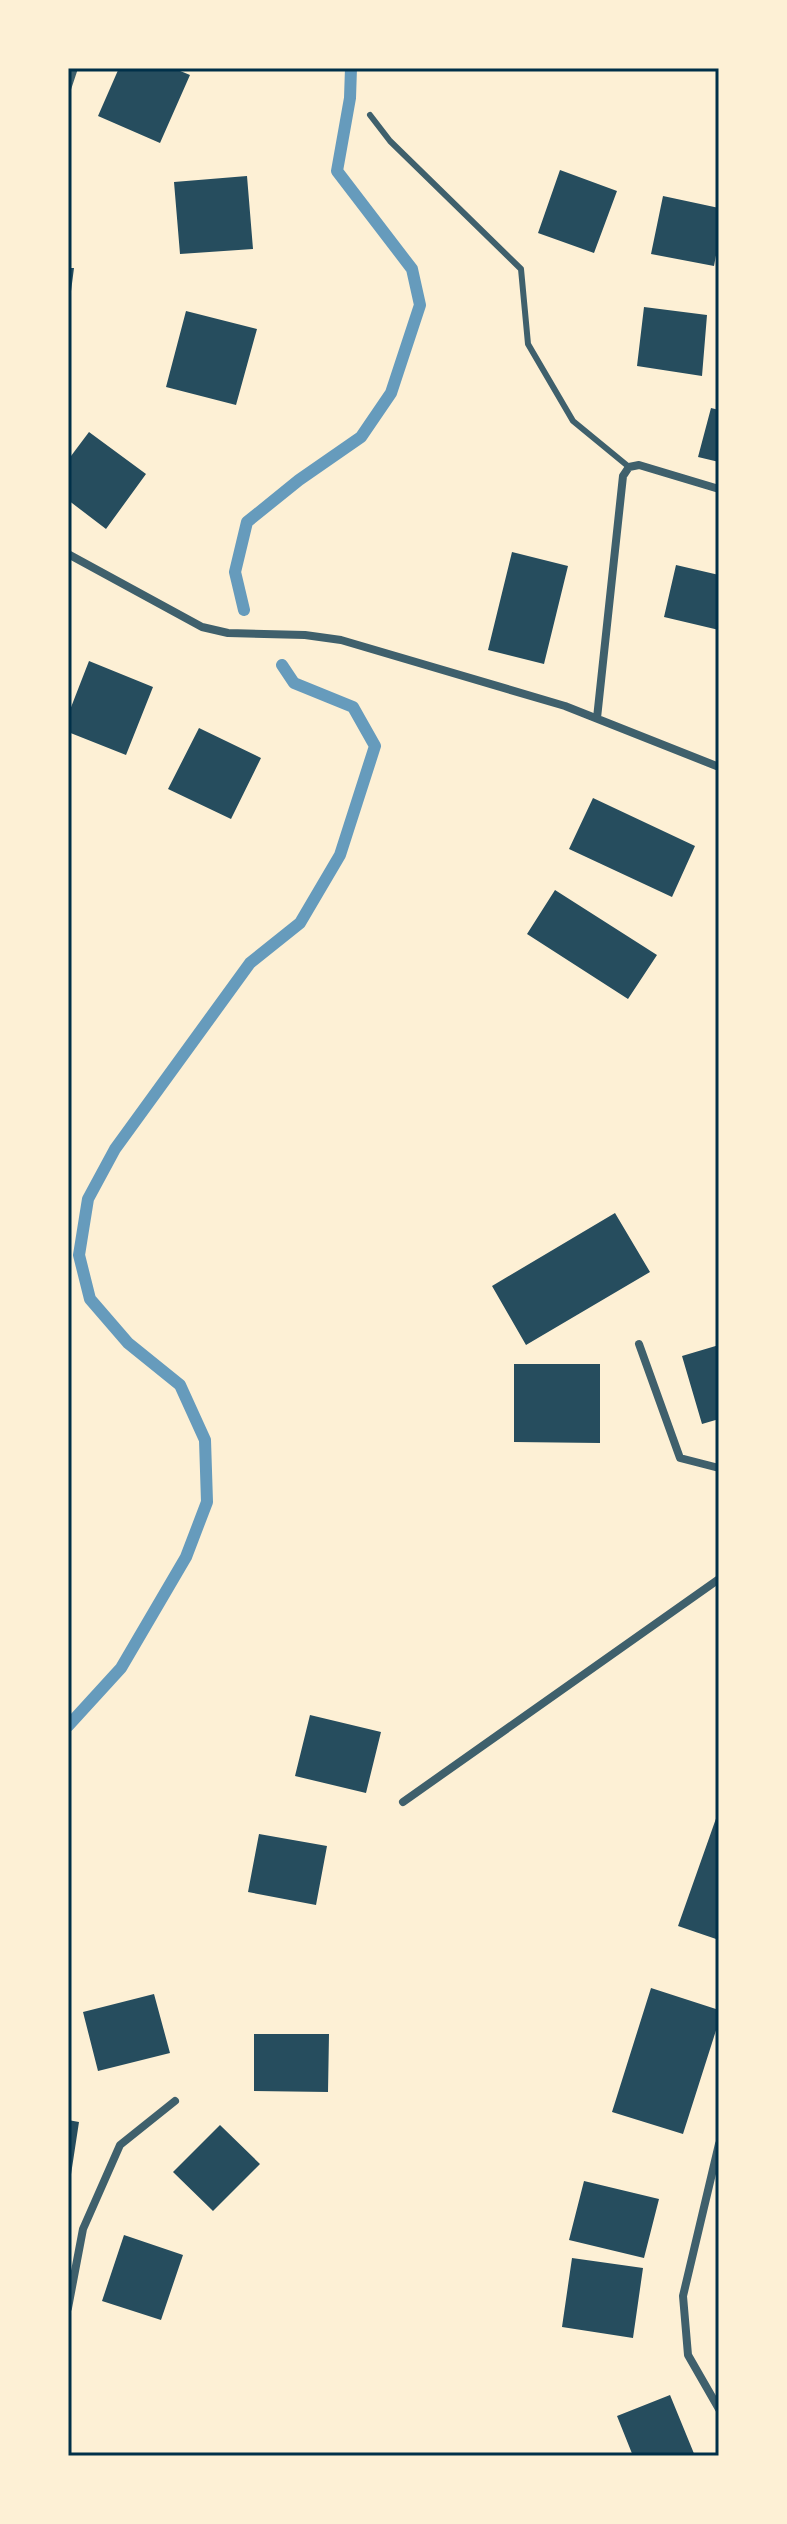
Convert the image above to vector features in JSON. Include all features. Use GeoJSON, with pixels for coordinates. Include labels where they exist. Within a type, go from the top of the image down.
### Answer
{"type":"FeatureCollection","features":[{"type":"Feature","properties":{"kind":"street"},"geometry":{"type":"LineString","coordinates":[[597,718],[623,476],[629,467],[639,465],[719,489]]}},
{"type":"Feature","properties":{"kind":"street"},"geometry":{"type":"LineString","coordinates":[[68,554],[202,627],[228,633],[305,635],[341,640],[565,706],[719,767]]}},
{"type":"Feature","properties":{"kind":"street"},"geometry":{"type":"LineString","coordinates":[[639,1344],[680,1458],[719,1468]]}},
{"type":"Feature","properties":{"kind":"street"},"geometry":{"type":"LineString","coordinates":[[403,1802],[719,1579]]}},
{"type":"Feature","properties":{"kind":"street"},"geometry":{"type":"LineString","coordinates":[[68,2308],[83,2229],[120,2145],[175,2101]]}},
{"type":"Feature","properties":{"kind":"street"},"geometry":{"type":"LineString","coordinates":[[719,2144],[683,2296],[688,2355],[719,2409]]}},
{"type":"Feature","properties":{"kind":"lane"},"geometry":{"type":"LineString","coordinates":[[68,89],[75,68]]}},
{"type":"Feature","properties":{"kind":"lane"},"geometry":{"type":"LineString","coordinates":[[370,115],[390,141],[521,269],[528,344],[573,421],[629,467]]}},
{"type":"Feature","properties":{"kind":"building"},"geometry":{"type":"Polygon","coordinates":[[[119,68],[173,68],[190,75],[160,143],[98,116],[119,68]]]}},
{"type":"Feature","properties":{"kind":"building"},"geometry":{"type":"Polygon","coordinates":[[[560,170],[617,191],[594,253],[538,233],[560,170]]]}},
{"type":"Feature","properties":{"kind":"building"},"geometry":{"type":"Polygon","coordinates":[[[247,176],[253,249],[180,254],[174,182],[247,176]]]}},
{"type":"Feature","properties":{"kind":"building"},"geometry":{"type":"Polygon","coordinates":[[[663,196],[719,208],[719,239],[714,266],[651,254],[663,196]]]}},
{"type":"Feature","properties":{"kind":"building"},"geometry":{"type":"Polygon","coordinates":[[[68,268],[74,268],[70,299],[68,299],[68,268]]]}},
{"type":"Feature","properties":{"kind":"building"},"geometry":{"type":"Polygon","coordinates":[[[644,307],[707,315],[702,376],[637,366],[644,307]]]}},
{"type":"Feature","properties":{"kind":"building"},"geometry":{"type":"Polygon","coordinates":[[[186,311],[257,329],[236,405],[166,387],[186,311]]]}},
{"type":"Feature","properties":{"kind":"building"},"geometry":{"type":"Polygon","coordinates":[[[711,408],[719,410],[719,462],[698,457],[711,408]]]}},
{"type":"Feature","properties":{"kind":"building"},"geometry":{"type":"Polygon","coordinates":[[[89,432],[146,474],[106,529],[68,500],[68,460],[89,432]]]}},
{"type":"Feature","properties":{"kind":"building"},"geometry":{"type":"Polygon","coordinates":[[[512,552],[568,566],[544,664],[488,650],[512,552]]]}},
{"type":"Feature","properties":{"kind":"building"},"geometry":{"type":"Polygon","coordinates":[[[676,565],[719,575],[719,630],[664,617],[676,565]]]}},
{"type":"Feature","properties":{"kind":"building"},"geometry":{"type":"Polygon","coordinates":[[[89,661],[153,687],[126,755],[68,732],[68,715],[89,661]]]}},
{"type":"Feature","properties":{"kind":"building"},"geometry":{"type":"Polygon","coordinates":[[[199,728],[261,758],[231,819],[168,789],[199,728]]]}},
{"type":"Feature","properties":{"kind":"building"},"geometry":{"type":"Polygon","coordinates":[[[593,798],[695,846],[672,897],[569,849],[593,798]]]}},
{"type":"Feature","properties":{"kind":"building"},"geometry":{"type":"Polygon","coordinates":[[[555,890],[657,955],[628,999],[527,934],[555,890]]]}},
{"type":"Feature","properties":{"kind":"building"},"geometry":{"type":"Polygon","coordinates":[[[615,1213],[650,1272],[526,1345],[492,1286],[615,1213]]]}},
{"type":"Feature","properties":{"kind":"building"},"geometry":{"type":"Polygon","coordinates":[[[719,1345],[719,1419],[702,1424],[682,1356],[719,1345]]]}},
{"type":"Feature","properties":{"kind":"building"},"geometry":{"type":"Polygon","coordinates":[[[514,1364],[600,1364],[600,1443],[514,1442],[514,1364]]]}},
{"type":"Feature","properties":{"kind":"building"},"geometry":{"type":"Polygon","coordinates":[[[310,1715],[381,1732],[366,1793],[295,1776],[310,1715]]]}},
{"type":"Feature","properties":{"kind":"building"},"geometry":{"type":"Polygon","coordinates":[[[719,1810],[719,1940],[678,1926],[719,1810]]]}},
{"type":"Feature","properties":{"kind":"building"},"geometry":{"type":"Polygon","coordinates":[[[259,1834],[327,1846],[316,1905],[248,1892],[259,1834]]]}},
{"type":"Feature","properties":{"kind":"building"},"geometry":{"type":"Polygon","coordinates":[[[651,1988],[719,2010],[719,2021],[683,2134],[612,2112],[651,1988]]]}},
{"type":"Feature","properties":{"kind":"building"},"geometry":{"type":"Polygon","coordinates":[[[154,1994],[170,2053],[98,2071],[83,2012],[154,1994]]]}},
{"type":"Feature","properties":{"kind":"building"},"geometry":{"type":"Polygon","coordinates":[[[254,2034],[329,2034],[328,2092],[254,2091],[254,2034]]]}},
{"type":"Feature","properties":{"kind":"building"},"geometry":{"type":"Polygon","coordinates":[[[68,2120],[79,2122],[70,2181],[68,2181],[68,2120]]]}},
{"type":"Feature","properties":{"kind":"building"},"geometry":{"type":"Polygon","coordinates":[[[220,2125],[260,2164],[213,2211],[173,2172],[220,2125]]]}},
{"type":"Feature","properties":{"kind":"building"},"geometry":{"type":"Polygon","coordinates":[[[584,2181],[659,2199],[644,2258],[569,2240],[584,2181]]]}},
{"type":"Feature","properties":{"kind":"building"},"geometry":{"type":"Polygon","coordinates":[[[124,2235],[183,2255],[161,2320],[102,2301],[124,2235]]]}},
{"type":"Feature","properties":{"kind":"building"},"geometry":{"type":"Polygon","coordinates":[[[572,2258],[643,2268],[633,2338],[562,2327],[572,2258]]]}},
{"type":"Feature","properties":{"kind":"building"},"geometry":{"type":"Polygon","coordinates":[[[670,2395],[695,2456],[633,2456],[617,2416],[670,2395]]]}},
{"type":"Feature","properties":{"kind":"waterway"},"geometry":{"type":"LineString","coordinates":[[244,610],[235,572],[247,522],[299,480],[361,437],[391,393],[420,305],[412,269],[337,171],[350,98],[351,68]]}},
{"type":"Feature","properties":{"kind":"waterway"},"geometry":{"type":"LineString","coordinates":[[68,1726],[121,1668],[186,1557],[207,1502],[205,1440],[180,1385],[128,1343],[90,1299],[79,1255],[88,1199],[115,1149],[250,963],[300,923],[340,855],[375,746],[353,707],[294,683],[282,665]]}}]}
